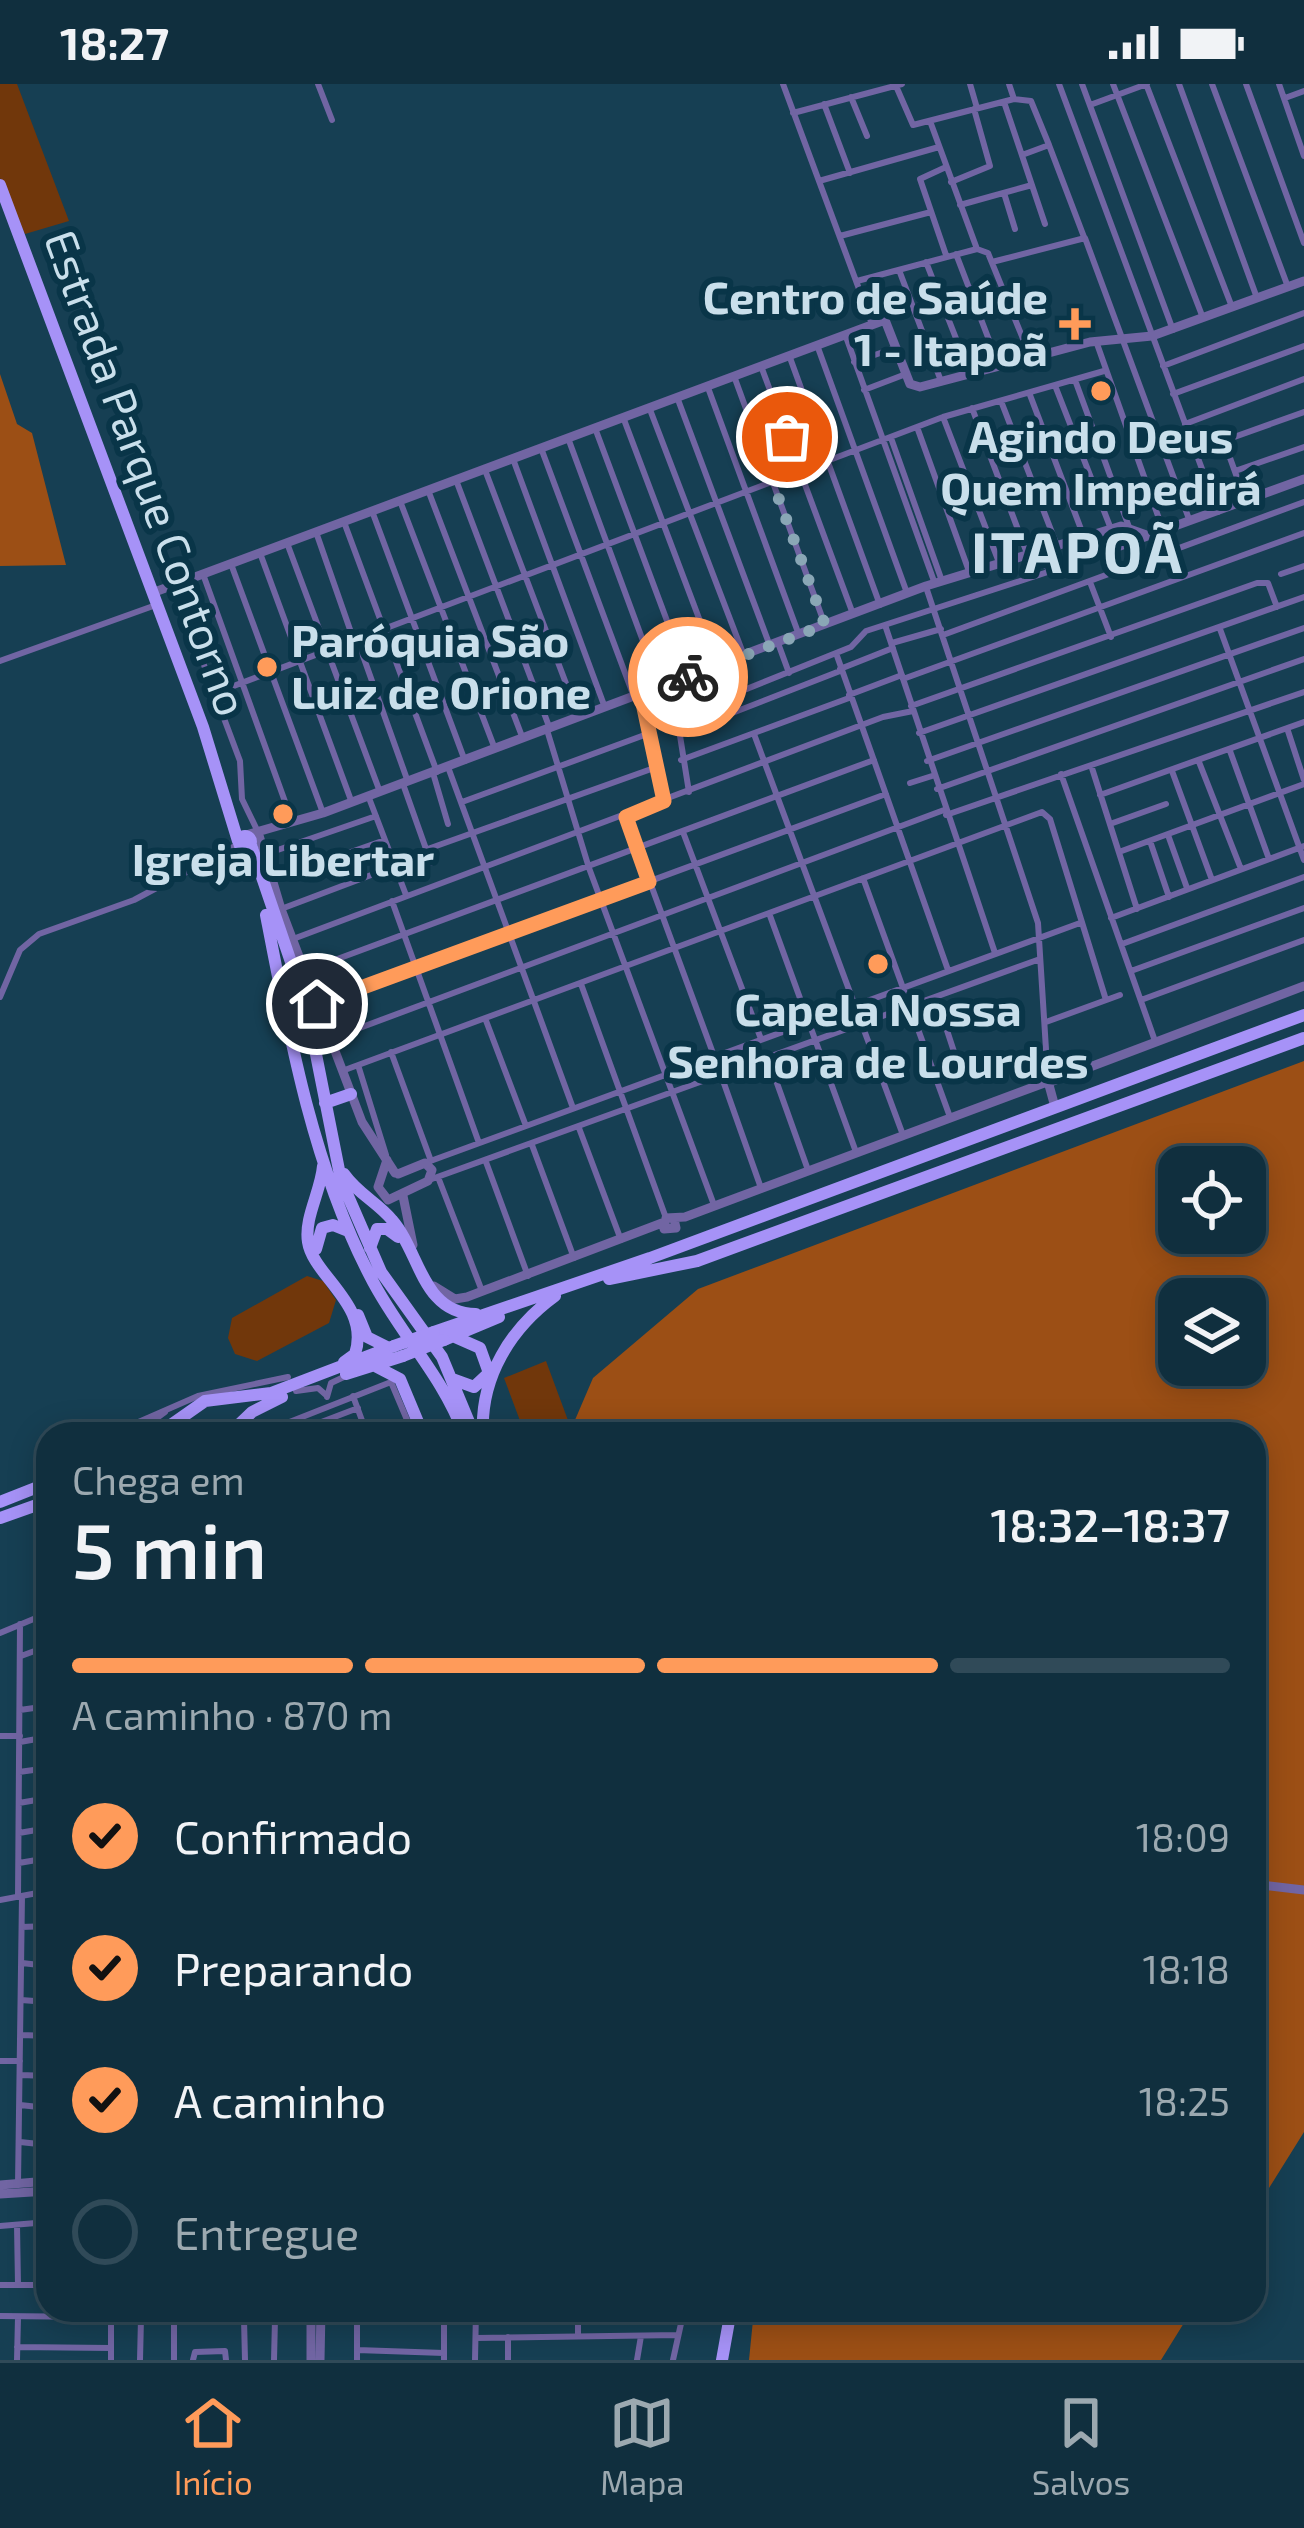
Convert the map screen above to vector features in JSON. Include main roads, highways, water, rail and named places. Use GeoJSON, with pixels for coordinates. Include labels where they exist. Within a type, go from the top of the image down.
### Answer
{"type":"FeatureCollection","features":[{"type":"Feature","properties":{"kind":"main road","name":"Estrada Parque Contorno"},"geometry":{"type":"LineString","coordinates":[[0,185],[224,787],[312,1007],[330,1164]]}},
{"type":"Feature","properties":{"kind":"main road"},"geometry":{"type":"LineString","coordinates":[[265,886],[276,988],[350,1232],[370,1278],[454,1408],[458,1422]]}},
{"type":"Feature","properties":{"kind":"main road"},"geometry":{"type":"LineString","coordinates":[[243,1421],[265,1404],[495,1311],[930,1154],[1053,1091],[1252,1035],[1304,1015]]}},
{"type":"Feature","properties":{"kind":"main road"},"geometry":{"type":"LineString","coordinates":[[1252,1035],[1261,1041],[1262,1053]]}},
{"type":"Feature","properties":{"kind":"main road"},"geometry":{"type":"LineString","coordinates":[[445,1332],[555,1296],[698,1261],[1304,1038]]}},
{"type":"Feature","properties":{"kind":"main road"},"geometry":{"type":"LineString","coordinates":[[325,1102],[351,1094]]}},
{"type":"Feature","properties":{"kind":"main road"},"geometry":{"type":"LineString","coordinates":[[930,1154],[928,1167],[939,1174]]}},
{"type":"Feature","properties":{"kind":"main road"},"geometry":{"type":"LineString","coordinates":[[330,1164],[370,1249],[452,1378],[472,1422]]}},
{"type":"Feature","properties":{"kind":"main road"},"geometry":{"type":"LineString","coordinates":[[330,1164],[394,1222],[437,1298],[456,1312],[495,1311]]}},
{"type":"Feature","properties":{"kind":"main road"},"geometry":{"type":"LineString","coordinates":[[322,1375],[355,1354],[358,1340],[340,1286],[315,1262],[307,1238],[330,1164]]}},
{"type":"Feature","properties":{"kind":"main road"},"geometry":{"type":"LineString","coordinates":[[350,1232],[333,1225],[322,1228],[316,1249],[341,1277],[367,1337],[397,1352],[421,1422]]}},
{"type":"Feature","properties":{"kind":"main road"},"geometry":{"type":"LineString","coordinates":[[370,1249],[377,1229],[398,1237],[445,1332],[480,1348],[489,1373],[474,1387],[452,1378]]}},
{"type":"Feature","properties":{"kind":"main road"},"geometry":{"type":"LineString","coordinates":[[481,1422],[518,1325],[555,1296]]}},
{"type":"Feature","properties":{"kind":"main road"},"geometry":{"type":"LineString","coordinates":[[174,1421],[205,1401],[271,1393],[397,1352]]}},
{"type":"Feature","properties":{"kind":"main road"},"geometry":{"type":"LineString","coordinates":[[365,1367],[392,1371],[400,1379],[420,1422]]}},
{"type":"Feature","properties":{"kind":"main road"},"geometry":{"type":"LineString","coordinates":[[239,1394],[243,1421]]}},
{"type":"Feature","properties":{"kind":"main road"},"geometry":{"type":"LineString","coordinates":[[5,1496],[36,1487]]}},
{"type":"Feature","properties":{"kind":"main road"},"geometry":{"type":"LineString","coordinates":[[1,1518],[36,1505]]}},
{"type":"Feature","properties":{"kind":"main road"},"geometry":{"type":"LineString","coordinates":[[722,2360],[729,2322]]}},
{"type":"Feature","properties":{"kind":"place","name":"Centro de Saúde 1 - Itapoã"},"geometry":{"type":"Point","coordinates":[1075,324]}},
{"type":"Feature","properties":{"kind":"place","name":"Agindo Deus Quem Impedirá"},"geometry":{"type":"Point","coordinates":[1101,391]}},
{"type":"Feature","properties":{"kind":"place","name":"Paróquia São Luiz de Orione"},"geometry":{"type":"Point","coordinates":[267,667]}},
{"type":"Feature","properties":{"kind":"place","name":"Igreja Libertar"},"geometry":{"type":"Point","coordinates":[283,814]}},
{"type":"Feature","properties":{"kind":"place","name":"Capela Nossa Senhora de Lourdes"},"geometry":{"type":"Point","coordinates":[878,964]}},
{"type":"Feature","properties":{"kind":"district","name":"ITAPOÃ"},"geometry":{"type":"Point","coordinates":[1078,553]}}]}
